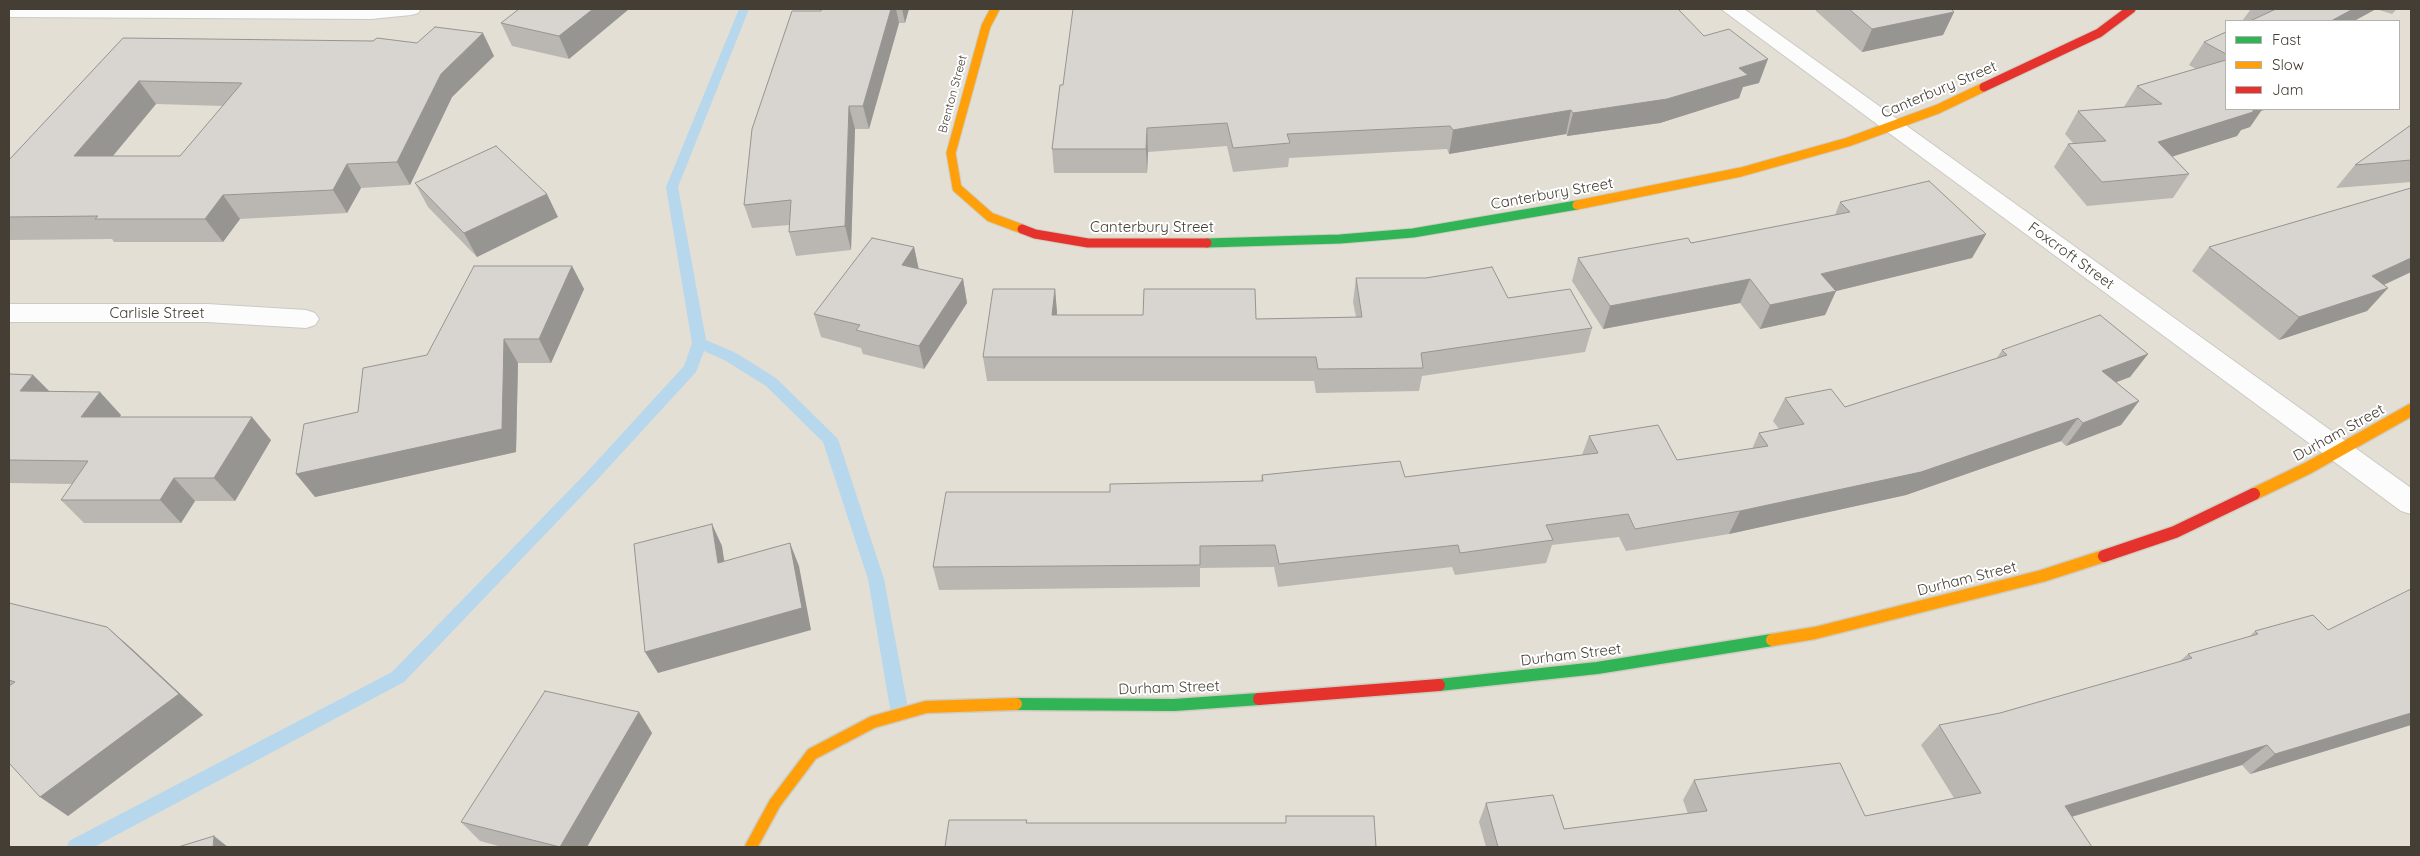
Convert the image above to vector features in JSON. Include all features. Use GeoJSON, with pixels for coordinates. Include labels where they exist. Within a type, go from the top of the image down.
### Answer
{"type":"FeatureCollection","features":[{"type":"Feature","properties":{"kind":"street"},"geometry":{"type":"LineString","coordinates":[[9,11],[370,13],[411,9]]}},
{"type":"Feature","properties":{"kind":"street","name":"Brenton Street"},"geometry":{"type":"LineString","coordinates":[[957,188],[951,153],[986,26],[995,9]]}},
{"type":"Feature","properties":{"kind":"street","name":"Foxcroft Street"},"geometry":{"type":"LineString","coordinates":[[1731,9],[2411,503]]}},
{"type":"Feature","properties":{"kind":"street","name":"Canterbury Street"},"geometry":{"type":"LineString","coordinates":[[957,188],[990,216],[1035,234],[1088,243],[1155,244],[1340,238],[1413,233],[1537,213],[1686,184],[1799,157],[1894,127],[1946,106],[2073,46],[2099,32],[2131,9]]}},
{"type":"Feature","properties":{"kind":"street","name":"Carlisle Street"},"geometry":{"type":"LineString","coordinates":[[9,313],[207,313],[306,318]]}},
{"type":"Feature","properties":{"kind":"street","name":"Durham Street"},"geometry":{"type":"LineString","coordinates":[[750,847],[775,803],[812,754],[872,722],[926,707],[980,704],[1174,705],[1368,692],[1597,668],[1815,633],[2042,576],[2175,532],[2259,493],[2340,451],[2411,410]]}},
{"type":"Feature","properties":{"kind":"shaded area"},"geometry":{"type":"Polygon","coordinates":[[[9,9],[2411,9],[2411,847],[9,847],[9,9]]]}},
{"type":"Feature","properties":{"kind":"building"},"geometry":{"type":"Polygon","coordinates":[[[519,9],[593,9],[559,36],[501,23],[519,9]]]}},
{"type":"Feature","properties":{"kind":"building"},"geometry":{"type":"Polygon","coordinates":[[[821,9],[891,9],[863,106],[849,106],[845,226],[789,232],[791,200],[744,205],[752,129],[792,11],[821,11],[821,9]]]}},
{"type":"Feature","properties":{"kind":"building"},"geometry":{"type":"Polygon","coordinates":[[[1073,9],[1678,9],[1704,36],[1729,29],[1768,59],[1739,68],[1748,75],[1667,99],[1573,113],[1571,110],[1453,130],[1450,126],[1287,134],[1290,143],[1233,148],[1227,123],[1147,128],[1146,149],[1052,149],[1060,85],[1063,85],[1073,9]]]}},
{"type":"Feature","properties":{"kind":"building"},"geometry":{"type":"Polygon","coordinates":[[[1849,9],[1951,9],[1954,12],[1872,29],[1849,9]]]}},
{"type":"Feature","properties":{"kind":"building"},"geometry":{"type":"Polygon","coordinates":[[[2276,9],[2353,9],[2333,20],[2252,20],[2276,9]]]}},
{"type":"Feature","properties":{"kind":"building"},"geometry":{"type":"Polygon","coordinates":[[[435,27],[483,33],[441,74],[397,162],[347,164],[333,190],[223,195],[205,219],[95,219],[98,216],[9,217],[9,160],[123,38],[373,41],[377,38],[417,43],[435,27]],[[139,81],[74,156],[180,156],[242,83],[139,81]]]}},
{"type":"Feature","properties":{"kind":"building"},"geometry":{"type":"Polygon","coordinates":[[[2225,32],[2225,53],[2204,42],[2225,32]]]}},
{"type":"Feature","properties":{"kind":"building"},"geometry":{"type":"Polygon","coordinates":[[[2225,60],[2225,110],[2253,110],[2253,112],[2158,142],[2189,174],[2102,182],[2068,144],[2106,141],[2078,111],[2162,104],[2137,86],[2225,60]]]}},
{"type":"Feature","properties":{"kind":"building"},"geometry":{"type":"Polygon","coordinates":[[[2411,125],[2411,160],[2355,165],[2411,125]]]}},
{"type":"Feature","properties":{"kind":"building"},"geometry":{"type":"Polygon","coordinates":[[[496,146],[547,194],[464,233],[415,183],[496,146]]]}},
{"type":"Feature","properties":{"kind":"building"},"geometry":{"type":"Polygon","coordinates":[[[1929,181],[1986,234],[1821,274],[1836,291],[1770,305],[1750,279],[1610,306],[1578,258],[1688,238],[1691,243],[1850,212],[1840,202],[1929,181]]]}},
{"type":"Feature","properties":{"kind":"building"},"geometry":{"type":"Polygon","coordinates":[[[2411,188],[2411,258],[2372,276],[2388,288],[2299,317],[2209,247],[2411,188]]]}},
{"type":"Feature","properties":{"kind":"building"},"geometry":{"type":"Polygon","coordinates":[[[872,238],[914,247],[902,265],[963,279],[919,346],[856,330],[860,325],[814,314],[872,238]]]}},
{"type":"Feature","properties":{"kind":"building"},"geometry":{"type":"Polygon","coordinates":[[[474,266],[572,266],[539,339],[504,339],[502,429],[296,474],[304,424],[358,412],[363,368],[427,355],[474,266]]]}},
{"type":"Feature","properties":{"kind":"building"},"geometry":{"type":"Polygon","coordinates":[[[1492,267],[1508,298],[1570,289],[1592,328],[1421,353],[1423,368],[1318,369],[1316,357],[983,357],[993,289],[1055,289],[1052,315],[1143,315],[1144,289],[1255,289],[1256,319],[1362,317],[1356,278],[1426,278],[1492,267]]]}},
{"type":"Feature","properties":{"kind":"building"},"geometry":{"type":"Polygon","coordinates":[[[2100,315],[2148,354],[2102,371],[2139,401],[2083,423],[2078,418],[1921,472],[1740,511],[1635,529],[1628,514],[1546,525],[1553,540],[1460,553],[1458,545],[1279,564],[1275,545],[1200,546],[1200,565],[933,567],[946,492],[1110,492],[1110,484],[1263,481],[1262,475],[1400,461],[1405,477],[1598,453],[1589,436],[1658,425],[1677,460],[1768,446],[1759,433],[1804,424],[1785,398],[1831,389],[1845,407],[2007,355],[2002,350],[2100,315]]]}},
{"type":"Feature","properties":{"kind":"building"},"geometry":{"type":"Polygon","coordinates":[[[9,374],[33,375],[20,391],[100,392],[81,417],[252,417],[214,478],[174,478],[160,500],[61,500],[88,461],[9,460],[9,374]]]}},
{"type":"Feature","properties":{"kind":"building"},"geometry":{"type":"Polygon","coordinates":[[[712,524],[718,563],[790,543],[802,608],[645,652],[634,544],[712,524]]]}},
{"type":"Feature","properties":{"kind":"building"},"geometry":{"type":"Polygon","coordinates":[[[2411,589],[2411,713],[2275,754],[2267,745],[2065,806],[2092,847],[1498,847],[1486,803],[1553,795],[1564,829],[1707,811],[1694,780],[1840,763],[1865,816],[1981,793],[1939,725],[2000,713],[2192,658],[2188,654],[2258,634],[2255,631],[2313,615],[2328,630],[2411,589]]]}},
{"type":"Feature","properties":{"kind":"building"},"geometry":{"type":"Polygon","coordinates":[[[9,603],[107,627],[179,694],[40,797],[9,763],[9,686],[15,682],[9,680],[9,603]]]}},
{"type":"Feature","properties":{"kind":"building"},"geometry":{"type":"Polygon","coordinates":[[[545,691],[639,712],[560,847],[461,822],[545,691]]]}},
{"type":"Feature","properties":{"kind":"building"},"geometry":{"type":"Polygon","coordinates":[[[1286,816],[1374,816],[1376,847],[945,847],[949,820],[1027,820],[1026,823],[1286,823],[1286,816]]]}},
{"type":"Feature","properties":{"kind":"building"},"geometry":{"type":"Polygon","coordinates":[[[214,836],[213,847],[178,847],[214,836]]]}},
{"type":"Feature","properties":{"kind":"waterway"},"geometry":{"type":"LineString","coordinates":[[699,343],[672,187],[744,9]]}},
{"type":"Feature","properties":{"kind":"waterway"},"geometry":{"type":"LineString","coordinates":[[76,847],[398,677],[592,476],[691,368],[699,343]]}},
{"type":"Feature","properties":{"kind":"waterway"},"geometry":{"type":"LineString","coordinates":[[699,343],[731,357],[771,382],[830,439],[876,579],[900,714]]}},
{"type":"Feature","properties":{"kind":"traffic: fast"},"geometry":{"type":"LineString","coordinates":[[1207,243],[1340,239],[1413,233],[1577,205]]}},
{"type":"Feature","properties":{"kind":"traffic: fast"},"geometry":{"type":"LineString","coordinates":[[1439,685],[1597,668],[1772,640]]}},
{"type":"Feature","properties":{"kind":"traffic: fast"},"geometry":{"type":"LineString","coordinates":[[1016,704],[1174,705],[1259,699]]}},
{"type":"Feature","properties":{"kind":"traffic: slow"},"geometry":{"type":"LineString","coordinates":[[995,9],[986,26],[951,153],[957,188],[990,217],[1022,229]]}},
{"type":"Feature","properties":{"kind":"traffic: slow"},"geometry":{"type":"LineString","coordinates":[[1577,205],[1741,172],[1848,142],[1938,109],[1984,87]]}},
{"type":"Feature","properties":{"kind":"traffic: slow"},"geometry":{"type":"LineString","coordinates":[[2254,494],[2308,468],[2411,410]]}},
{"type":"Feature","properties":{"kind":"traffic: slow"},"geometry":{"type":"LineString","coordinates":[[1772,640],[1815,633],[2042,576],[2104,556]]}},
{"type":"Feature","properties":{"kind":"traffic: slow"},"geometry":{"type":"LineString","coordinates":[[751,847],[775,803],[812,754],[873,722],[926,707],[1016,704]]}},
{"type":"Feature","properties":{"kind":"traffic: jam"},"geometry":{"type":"LineString","coordinates":[[1984,87],[2099,33],[2131,9]]}},
{"type":"Feature","properties":{"kind":"traffic: jam"},"geometry":{"type":"LineString","coordinates":[[1022,229],[1035,234],[1088,243],[1207,243]]}},
{"type":"Feature","properties":{"kind":"traffic: jam"},"geometry":{"type":"LineString","coordinates":[[2104,556],[2175,532],[2254,494]]}},
{"type":"Feature","properties":{"kind":"traffic: jam"},"geometry":{"type":"LineString","coordinates":[[1259,699],[1439,685]]}}]}
